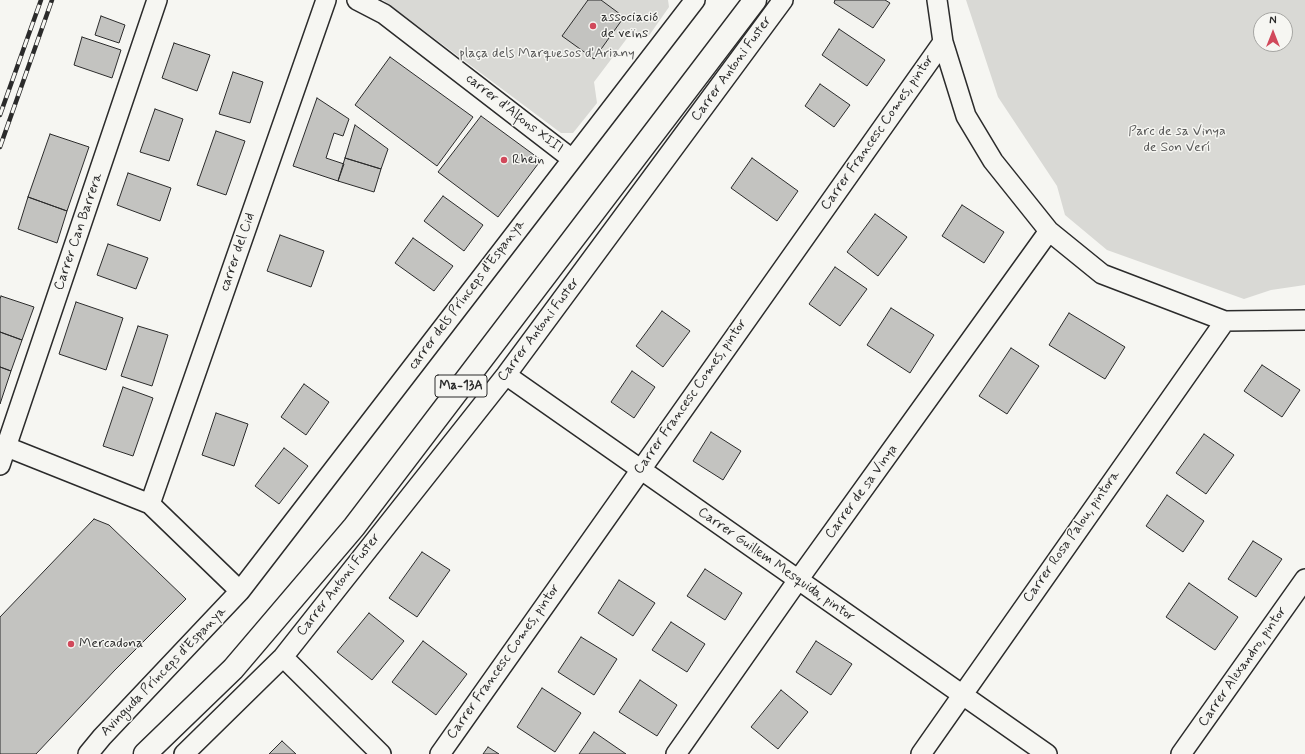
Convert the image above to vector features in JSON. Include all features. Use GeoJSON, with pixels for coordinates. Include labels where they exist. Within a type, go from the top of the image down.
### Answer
{"type":"FeatureCollection","features":[{"type":"Feature","properties":{"kind":"main road","name":"Ma-13A"},"geometry":{"type":"LineString","coordinates":[[145,754],[233,669],[354,526],[755,0]]}},
{"type":"Feature","properties":{"kind":"street","name":"Carrer Can Barrera"},"geometry":{"type":"LineString","coordinates":[[0,465],[157,0]]}},
{"type":"Feature","properties":{"kind":"street","name":"carrer del Cid"},"geometry":{"type":"LineString","coordinates":[[150,504],[326,0]]}},
{"type":"Feature","properties":{"kind":"street","name":"carrer d'Alfons XIII"},"geometry":{"type":"LineString","coordinates":[[357,0],[384,14],[572,159]]}},
{"type":"Feature","properties":{"kind":"street","name":"carrer dels Prínceps d'Espanya"},"geometry":{"type":"LineString","coordinates":[[240,591],[695,0]]}},
{"type":"Feature","properties":{"kind":"street","name":"Carrer Antoni Fuster"},"geometry":{"type":"LineString","coordinates":[[184,754],[283,657],[506,375],[782,0]]}},
{"type":"Feature","properties":{"kind":"street"},"geometry":{"type":"LineString","coordinates":[[937,0],[943,42],[966,116],[993,161],[1049,231],[1102,274],[1225,321],[1305,320]]}},
{"type":"Feature","properties":{"kind":"street","name":"Carrer Francesc Comes, pintor"},"geometry":{"type":"LineString","coordinates":[[440,754],[943,42]]}},
{"type":"Feature","properties":{"kind":"street","name":"Carrer de sa Vinya"},"geometry":{"type":"LineString","coordinates":[[676,754],[798,580],[1049,231]]}},
{"type":"Feature","properties":{"kind":"street","name":"Carrer Rosa Palou, pintora"},"geometry":{"type":"LineString","coordinates":[[921,754],[1225,321]]}},
{"type":"Feature","properties":{"kind":"street","name":"Carrer Guillem Mesquida, pintor"},"geometry":{"type":"LineString","coordinates":[[506,375],[1046,754]]}},
{"type":"Feature","properties":{"kind":"street"},"geometry":{"type":"LineString","coordinates":[[7,446],[150,504],[240,591]]}},
{"type":"Feature","properties":{"kind":"street","name":"Carrer Alexandro, pintor"},"geometry":{"type":"LineString","coordinates":[[1181,754],[1305,579]]}},
{"type":"Feature","properties":{"kind":"street","name":"Avinguda Prínceps d'Espanya"},"geometry":{"type":"LineString","coordinates":[[88,754],[102,737],[240,591]]}},
{"type":"Feature","properties":{"kind":"street"},"geometry":{"type":"LineString","coordinates":[[283,657],[381,754]]}},
{"type":"Feature","properties":{"kind":"green space","name":"plaça dels Marquesos d'Ariany"},"geometry":{"type":"Polygon","coordinates":[[[383,0],[668,0],[669,7],[648,37],[628,37],[594,82],[597,103],[573,133],[561,133],[383,0]]]}},
{"type":"Feature","properties":{"kind":"green space","name":"Parc de sa Vinya de Son Verí"},"geometry":{"type":"Polygon","coordinates":[[[966,0],[1305,0],[1305,285],[1271,290],[1244,299],[1107,250],[1065,215],[1057,186],[998,97],[966,0]]]}},
{"type":"Feature","properties":{"kind":"building","name":"associació de veïns"},"geometry":{"type":"Polygon","coordinates":[[[588,0],[601,0],[624,17],[594,59],[562,36],[588,0]]]}},
{"type":"Feature","properties":{"kind":"building"},"geometry":{"type":"Polygon","coordinates":[[[835,0],[885,0],[890,3],[873,28],[834,3],[835,0]]]}},
{"type":"Feature","properties":{"kind":"building"},"geometry":{"type":"Polygon","coordinates":[[[101,16],[125,25],[119,43],[95,35],[101,16]]]}},
{"type":"Feature","properties":{"kind":"building"},"geometry":{"type":"Polygon","coordinates":[[[839,29],[885,60],[867,86],[822,55],[839,29]]]}},
{"type":"Feature","properties":{"kind":"building"},"geometry":{"type":"Polygon","coordinates":[[[82,37],[121,50],[112,78],[74,65],[82,37]]]}},
{"type":"Feature","properties":{"kind":"building"},"geometry":{"type":"Polygon","coordinates":[[[174,43],[210,55],[197,91],[162,78],[174,43]]]}},
{"type":"Feature","properties":{"kind":"building"},"geometry":{"type":"Polygon","coordinates":[[[390,57],[473,117],[437,166],[355,105],[390,57]]]}},
{"type":"Feature","properties":{"kind":"building"},"geometry":{"type":"Polygon","coordinates":[[[233,72],[263,82],[250,123],[219,114],[233,72]]]}},
{"type":"Feature","properties":{"kind":"building"},"geometry":{"type":"Polygon","coordinates":[[[820,84],[850,105],[834,127],[805,106],[820,84]]]}},
{"type":"Feature","properties":{"kind":"building"},"geometry":{"type":"Polygon","coordinates":[[[317,98],[349,119],[343,136],[334,133],[326,158],[344,164],[338,181],[293,166],[317,98]]]}},
{"type":"Feature","properties":{"kind":"building"},"geometry":{"type":"Polygon","coordinates":[[[155,109],[183,119],[169,161],[140,152],[155,109]]]}},
{"type":"Feature","properties":{"kind":"building"},"geometry":{"type":"Polygon","coordinates":[[[481,116],[541,160],[498,217],[438,172],[481,116]]]}},
{"type":"Feature","properties":{"kind":"building"},"geometry":{"type":"Polygon","coordinates":[[[355,125],[388,149],[381,169],[345,158],[355,125]]]}},
{"type":"Feature","properties":{"kind":"building"},"geometry":{"type":"Polygon","coordinates":[[[216,131],[245,141],[226,195],[197,185],[216,131]]]}},
{"type":"Feature","properties":{"kind":"building"},"geometry":{"type":"Polygon","coordinates":[[[50,134],[89,147],[67,211],[28,197],[50,134]]]}},
{"type":"Feature","properties":{"kind":"building"},"geometry":{"type":"Polygon","coordinates":[[[345,158],[381,169],[374,192],[338,181],[345,158]]]}},
{"type":"Feature","properties":{"kind":"building"},"geometry":{"type":"Polygon","coordinates":[[[752,158],[798,191],[777,221],[731,188],[752,158]]]}},
{"type":"Feature","properties":{"kind":"building"},"geometry":{"type":"Polygon","coordinates":[[[128,173],[171,188],[160,221],[117,205],[128,173]]]}},
{"type":"Feature","properties":{"kind":"building"},"geometry":{"type":"Polygon","coordinates":[[[443,196],[483,225],[464,251],[424,221],[443,196]]]}},
{"type":"Feature","properties":{"kind":"building"},"geometry":{"type":"Polygon","coordinates":[[[28,197],[67,211],[57,243],[18,229],[28,197]]]}},
{"type":"Feature","properties":{"kind":"building"},"geometry":{"type":"Polygon","coordinates":[[[962,205],[1004,232],[984,263],[942,236],[962,205]]]}},
{"type":"Feature","properties":{"kind":"building"},"geometry":{"type":"Polygon","coordinates":[[[875,214],[907,237],[878,276],[847,252],[875,214]]]}},
{"type":"Feature","properties":{"kind":"building"},"geometry":{"type":"Polygon","coordinates":[[[280,235],[324,251],[311,287],[267,271],[280,235]]]}},
{"type":"Feature","properties":{"kind":"building"},"geometry":{"type":"Polygon","coordinates":[[[413,238],[453,266],[434,291],[395,263],[413,238]]]}},
{"type":"Feature","properties":{"kind":"building"},"geometry":{"type":"Polygon","coordinates":[[[108,244],[148,258],[136,289],[97,275],[108,244]]]}},
{"type":"Feature","properties":{"kind":"building"},"geometry":{"type":"Polygon","coordinates":[[[835,267],[867,289],[840,326],[809,304],[835,267]]]}},
{"type":"Feature","properties":{"kind":"building"},"geometry":{"type":"Polygon","coordinates":[[[1,296],[34,307],[22,340],[0,332],[1,296]]]}},
{"type":"Feature","properties":{"kind":"building"},"geometry":{"type":"Polygon","coordinates":[[[76,302],[123,318],[106,370],[59,354],[76,302]]]}},
{"type":"Feature","properties":{"kind":"building"},"geometry":{"type":"Polygon","coordinates":[[[891,308],[934,335],[910,373],[867,345],[891,308]]]}},
{"type":"Feature","properties":{"kind":"building"},"geometry":{"type":"Polygon","coordinates":[[[662,311],[690,331],[663,367],[636,346],[662,311]]]}},
{"type":"Feature","properties":{"kind":"building"},"geometry":{"type":"Polygon","coordinates":[[[1069,313],[1125,347],[1105,379],[1049,345],[1069,313]]]}},
{"type":"Feature","properties":{"kind":"building"},"geometry":{"type":"Polygon","coordinates":[[[138,326],[168,335],[152,386],[121,376],[138,326]]]}},
{"type":"Feature","properties":{"kind":"building"},"geometry":{"type":"Polygon","coordinates":[[[0,332],[22,340],[11,371],[0,367],[0,332]]]}},
{"type":"Feature","properties":{"kind":"building"},"geometry":{"type":"Polygon","coordinates":[[[1011,348],[1039,366],[1007,414],[979,396],[1011,348]]]}},
{"type":"Feature","properties":{"kind":"building"},"geometry":{"type":"Polygon","coordinates":[[[1262,365],[1300,390],[1282,417],[1244,391],[1262,365]]]}},
{"type":"Feature","properties":{"kind":"building"},"geometry":{"type":"Polygon","coordinates":[[[0,367],[11,371],[0,404],[0,367]]]}},
{"type":"Feature","properties":{"kind":"building"},"geometry":{"type":"Polygon","coordinates":[[[632,371],[655,387],[634,418],[611,402],[632,371]]]}},
{"type":"Feature","properties":{"kind":"building"},"geometry":{"type":"Polygon","coordinates":[[[304,384],[329,402],[306,435],[281,417],[304,384]]]}},
{"type":"Feature","properties":{"kind":"building"},"geometry":{"type":"Polygon","coordinates":[[[123,387],[153,398],[133,456],[103,446],[123,387]]]}},
{"type":"Feature","properties":{"kind":"building"},"geometry":{"type":"Polygon","coordinates":[[[216,413],[248,424],[234,466],[202,455],[216,413]]]}},
{"type":"Feature","properties":{"kind":"building"},"geometry":{"type":"Polygon","coordinates":[[[711,432],[741,451],[723,480],[693,461],[711,432]]]}},
{"type":"Feature","properties":{"kind":"building"},"geometry":{"type":"Polygon","coordinates":[[[1204,434],[1234,455],[1206,494],[1176,473],[1204,434]]]}},
{"type":"Feature","properties":{"kind":"building"},"geometry":{"type":"Polygon","coordinates":[[[284,448],[308,466],[279,504],[255,486],[284,448]]]}},
{"type":"Feature","properties":{"kind":"building"},"geometry":{"type":"Polygon","coordinates":[[[1167,495],[1204,521],[1183,552],[1146,526],[1167,495]]]}},
{"type":"Feature","properties":{"kind":"building","name":"Mercadona"},"geometry":{"type":"Polygon","coordinates":[[[94,519],[109,525],[186,599],[114,671],[36,754],[0,754],[0,617],[94,519]]]}},
{"type":"Feature","properties":{"kind":"building"},"geometry":{"type":"Polygon","coordinates":[[[1253,541],[1282,559],[1256,597],[1228,579],[1253,541]]]}},
{"type":"Feature","properties":{"kind":"building"},"geometry":{"type":"Polygon","coordinates":[[[422,552],[450,570],[417,617],[389,598],[422,552]]]}},
{"type":"Feature","properties":{"kind":"building"},"geometry":{"type":"Polygon","coordinates":[[[705,569],[742,593],[725,620],[687,596],[705,569]]]}},
{"type":"Feature","properties":{"kind":"building"},"geometry":{"type":"Polygon","coordinates":[[[619,580],[655,603],[633,636],[598,613],[619,580]]]}},
{"type":"Feature","properties":{"kind":"building"},"geometry":{"type":"Polygon","coordinates":[[[1189,583],[1238,617],[1215,650],[1166,617],[1189,583]]]}},
{"type":"Feature","properties":{"kind":"building"},"geometry":{"type":"Polygon","coordinates":[[[369,613],[404,641],[372,680],[337,652],[369,613]]]}},
{"type":"Feature","properties":{"kind":"building"},"geometry":{"type":"Polygon","coordinates":[[[671,622],[705,644],[687,672],[652,650],[671,622]]]}},
{"type":"Feature","properties":{"kind":"building"},"geometry":{"type":"Polygon","coordinates":[[[581,637],[617,659],[594,695],[558,672],[581,637]]]}},
{"type":"Feature","properties":{"kind":"building"},"geometry":{"type":"Polygon","coordinates":[[[423,641],[467,674],[436,715],[392,682],[423,641]]]}},
{"type":"Feature","properties":{"kind":"building"},"geometry":{"type":"Polygon","coordinates":[[[816,641],[852,664],[831,695],[796,672],[816,641]]]}},
{"type":"Feature","properties":{"kind":"building"},"geometry":{"type":"Polygon","coordinates":[[[640,680],[677,705],[657,736],[619,712],[640,680]]]}},
{"type":"Feature","properties":{"kind":"building"},"geometry":{"type":"Polygon","coordinates":[[[542,688],[581,713],[555,752],[517,727],[542,688]]]}},
{"type":"Feature","properties":{"kind":"building"},"geometry":{"type":"Polygon","coordinates":[[[781,690],[808,712],[778,749],[751,727],[781,690]]]}},
{"type":"Feature","properties":{"kind":"building"},"geometry":{"type":"Polygon","coordinates":[[[594,732],[626,754],[579,754],[594,732]]]}},
{"type":"Feature","properties":{"kind":"building"},"geometry":{"type":"Polygon","coordinates":[[[282,741],[296,754],[269,754],[282,741]]]}},
{"type":"Feature","properties":{"kind":"building"},"geometry":{"type":"Polygon","coordinates":[[[488,747],[499,754],[483,754],[488,747]]]}},
{"type":"Feature","properties":{"kind":"railway"},"geometry":{"type":"LineString","coordinates":[[0,115],[41,0]]}},
{"type":"Feature","properties":{"kind":"railway"},"geometry":{"type":"LineString","coordinates":[[0,147],[52,0]]}},
{"type":"Feature","properties":{"kind":"place","name":"associació de veïns"},"geometry":{"type":"Point","coordinates":[593,26]}},
{"type":"Feature","properties":{"kind":"place","name":"Rhein"},"geometry":{"type":"Point","coordinates":[504,160]}},
{"type":"Feature","properties":{"kind":"place","name":"Mercadona"},"geometry":{"type":"Point","coordinates":[71,644]}}]}
